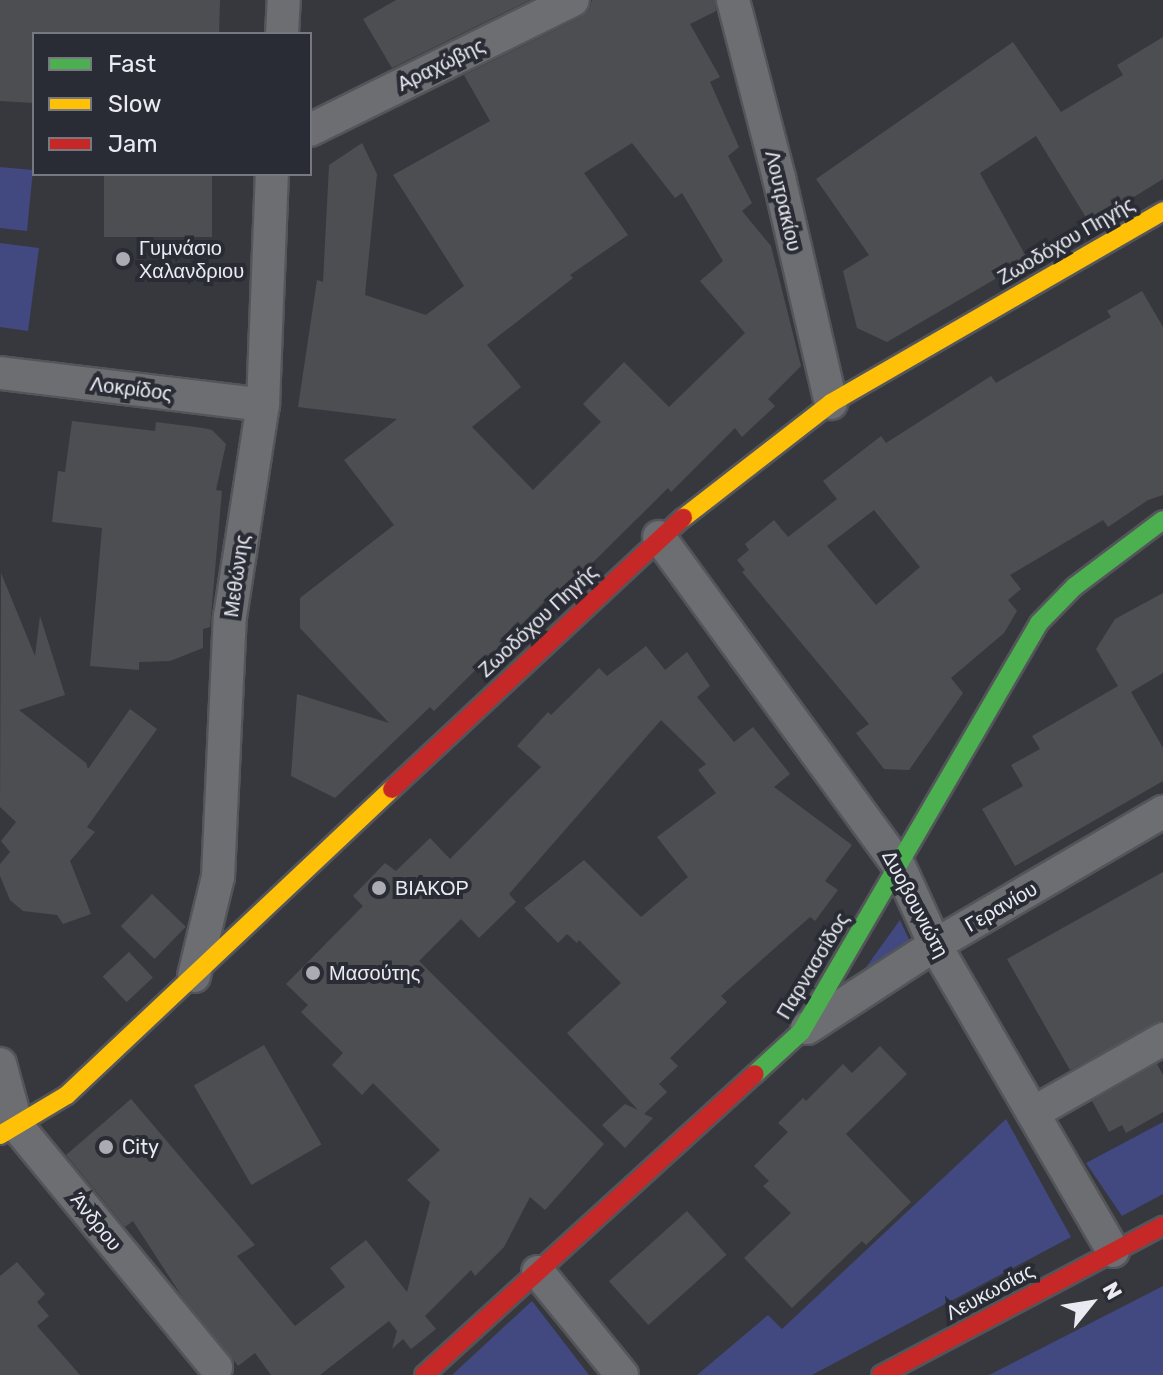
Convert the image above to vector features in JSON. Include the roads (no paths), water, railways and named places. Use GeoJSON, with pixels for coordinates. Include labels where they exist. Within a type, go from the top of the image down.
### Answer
{"type":"FeatureCollection","features":[{"type":"Feature","properties":{"kind":"street"},"geometry":{"type":"LineString","coordinates":[[282,32],[284,0]]}},
{"type":"Feature","properties":{"kind":"street","name":"Αραχώβης"},"geometry":{"type":"LineString","coordinates":[[312,129],[573,0]]}},
{"type":"Feature","properties":{"kind":"street","name":"Λουτρακίου"},"geometry":{"type":"LineString","coordinates":[[733,0],[779,178],[831,403]]}},
{"type":"Feature","properties":{"kind":"street","name":"Μεθώνης"},"geometry":{"type":"LineString","coordinates":[[194,976],[218,877],[230,617],[263,405],[272,176]]}},
{"type":"Feature","properties":{"kind":"street","name":"Ζωοδόχου Πηγής"},"geometry":{"type":"LineString","coordinates":[[9,1130],[67,1095],[659,537],[831,403],[1163,211]]}},
{"type":"Feature","properties":{"kind":"street","name":"Λοκρίδος"},"geometry":{"type":"LineString","coordinates":[[0,373],[263,405]]}},
{"type":"Feature","properties":{"kind":"street","name":"Παρνασσίδος"},"geometry":{"type":"LineString","coordinates":[[424,1375],[801,1032],[1039,623],[1074,587],[1163,520]]}},
{"type":"Feature","properties":{"kind":"street","name":"Δυοβουνιώτη"},"geometry":{"type":"LineString","coordinates":[[659,537],[899,866],[935,945],[1113,1251]]}},
{"type":"Feature","properties":{"kind":"street","name":"Γερανίου"},"geometry":{"type":"LineString","coordinates":[[801,1032],[935,945],[1163,812]]}},
{"type":"Feature","properties":{"kind":"street"},"geometry":{"type":"LineString","coordinates":[[1033,1113],[1163,1039]]}},
{"type":"Feature","properties":{"kind":"street","name":"Άνδρου"},"geometry":{"type":"LineString","coordinates":[[0,1064],[9,1130],[216,1367]]}},
{"type":"Feature","properties":{"kind":"street","name":"Λευκωσίας"},"geometry":{"type":"LineString","coordinates":[[881,1375],[1163,1226]]}},
{"type":"Feature","properties":{"kind":"street"},"geometry":{"type":"LineString","coordinates":[[538,1272],[622,1375]]}},
{"type":"Feature","properties":{"kind":"place","name":"Γυμνάσιο Χαλανδριου"},"geometry":{"type":"Point","coordinates":[123,259]}},
{"type":"Feature","properties":{"kind":"place","name":"ΒΙΑΚΟΡ"},"geometry":{"type":"Point","coordinates":[379,888]}},
{"type":"Feature","properties":{"kind":"place","name":"Μασούτης"},"geometry":{"type":"Point","coordinates":[313,973]}},
{"type":"Feature","properties":{"kind":"place","name":"City"},"geometry":{"type":"Point","coordinates":[106,1147]}}]}
